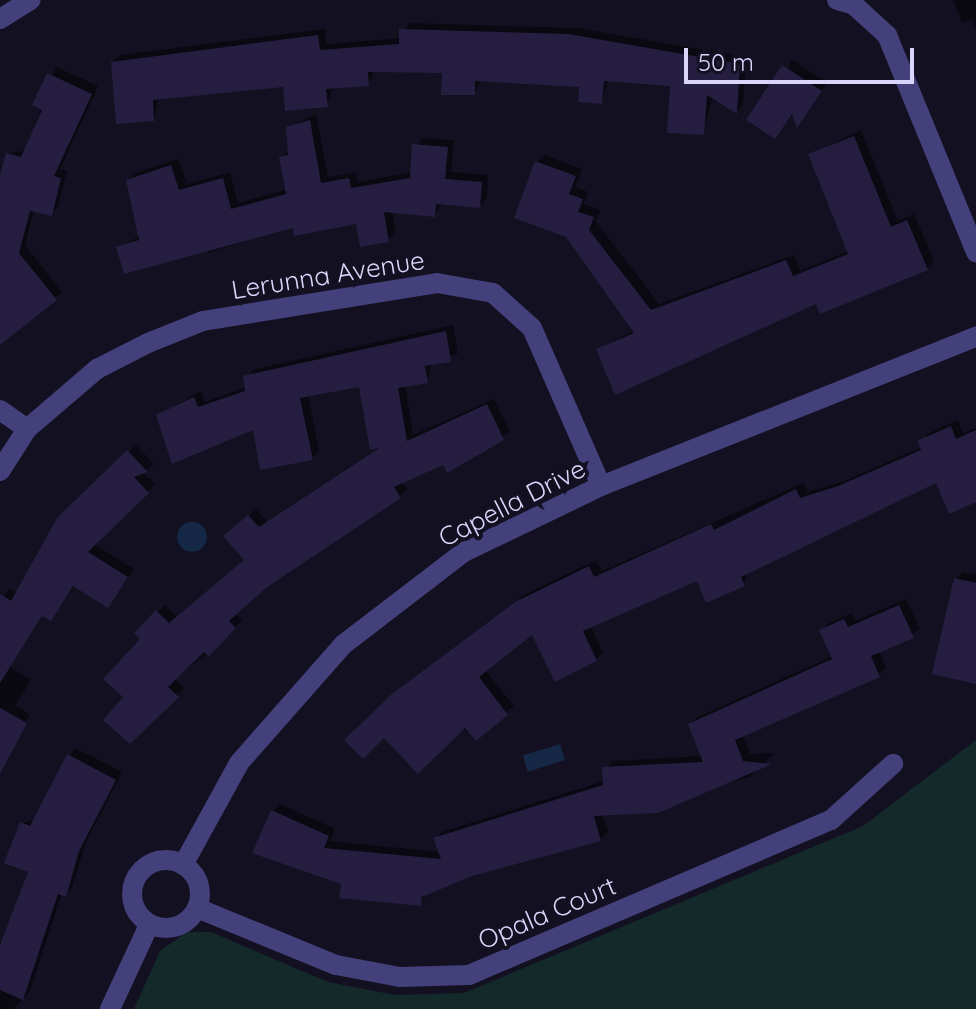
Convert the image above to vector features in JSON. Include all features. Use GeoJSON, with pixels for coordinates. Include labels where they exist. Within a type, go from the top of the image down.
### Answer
{"type":"FeatureCollection","features":[{"type":"Feature","properties":{"kind":"street"},"geometry":{"type":"LineString","coordinates":[[0,19],[31,0]]}},
{"type":"Feature","properties":{"kind":"street"},"geometry":{"type":"LineString","coordinates":[[837,0],[854,5],[887,35],[976,252]]}},
{"type":"Feature","properties":{"kind":"street","name":"Lerunna Avenue"},"geometry":{"type":"LineString","coordinates":[[0,471],[27,429],[97,369],[203,321],[437,283],[493,293],[532,328],[601,486]]}},
{"type":"Feature","properties":{"kind":"street","name":"Capella Drive"},"geometry":{"type":"LineString","coordinates":[[183,865],[239,763],[344,644],[464,552],[601,486],[976,337]]}},
{"type":"Feature","properties":{"kind":"street"},"geometry":{"type":"LineString","coordinates":[[0,410],[27,429]]}},
{"type":"Feature","properties":{"kind":"street","name":"Opala Court"},"geometry":{"type":"LineString","coordinates":[[197,908],[336,965],[400,977],[469,975],[831,820],[893,764]]}},
{"type":"Feature","properties":{"kind":"street"},"geometry":{"type":"LineString","coordinates":[[151,863],[183,865],[197,879],[197,908],[172,928],[149,925],[134,909],[135,877],[151,863]]}},
{"type":"Feature","properties":{"kind":"street"},"geometry":{"type":"LineString","coordinates":[[110,1009],[149,925]]}},
{"type":"Feature","properties":{"kind":"green space"},"geometry":{"type":"Polygon","coordinates":[[[976,740],[976,1009],[134,1009],[160,951],[187,932],[211,932],[328,982],[395,995],[464,993],[863,826],[976,740]]]}},
{"type":"Feature","properties":{"kind":"water"},"geometry":{"type":"Polygon","coordinates":[[[192,522],[203,526],[207,537],[203,548],[192,552],[181,548],[177,537],[181,526],[192,522]]]}},
{"type":"Feature","properties":{"kind":"water"},"geometry":{"type":"Polygon","coordinates":[[[560,744],[565,760],[528,772],[523,755],[560,744]]]}},
{"type":"Feature","properties":{"kind":"building"},"geometry":{"type":"Polygon","coordinates":[[[399,29],[568,34],[740,64],[737,114],[707,95],[704,135],[667,133],[670,86],[604,81],[602,104],[578,102],[579,87],[475,81],[475,95],[441,95],[442,73],[368,72],[369,86],[326,89],[328,107],[285,111],[283,87],[153,100],[154,121],[116,124],[111,62],[318,35],[320,50],[399,44],[399,29]]]}},
{"type":"Feature","properties":{"kind":"building"},"geometry":{"type":"Polygon","coordinates":[[[782,65],[822,91],[797,128],[792,114],[775,139],[746,120],[782,65]]]}},
{"type":"Feature","properties":{"kind":"building"},"geometry":{"type":"Polygon","coordinates":[[[47,73],[92,94],[54,176],[61,178],[52,216],[30,211],[19,253],[57,300],[0,345],[0,175],[6,153],[21,157],[42,110],[32,105],[47,73]]]}},
{"type":"Feature","properties":{"kind":"building"},"geometry":{"type":"Polygon","coordinates":[[[310,120],[321,183],[349,178],[351,188],[410,178],[412,144],[448,147],[445,179],[482,182],[480,208],[436,204],[435,217],[384,212],[389,242],[360,247],[356,224],[294,236],[293,228],[124,274],[116,247],[139,240],[126,180],[171,165],[179,190],[223,178],[231,209],[286,194],[279,157],[288,155],[286,127],[310,120]]]}},
{"type":"Feature","properties":{"kind":"building"},"geometry":{"type":"Polygon","coordinates":[[[854,136],[891,227],[907,220],[928,270],[820,314],[816,304],[615,395],[596,349],[634,333],[566,237],[514,218],[535,161],[576,176],[569,194],[583,199],[578,212],[594,217],[589,230],[651,310],[786,260],[793,276],[848,254],[808,154],[854,136]]]}},
{"type":"Feature","properties":{"kind":"building"},"geometry":{"type":"Polygon","coordinates":[[[446,331],[451,362],[425,366],[428,383],[398,388],[407,441],[487,404],[504,440],[447,473],[443,465],[394,487],[401,498],[267,587],[229,621],[236,628],[209,656],[204,652],[168,687],[179,697],[130,744],[103,720],[123,697],[103,679],[140,639],[134,633],[156,610],[169,623],[244,560],[223,536],[248,515],[259,527],[379,448],[370,450],[359,387],[300,398],[313,460],[260,470],[253,430],[172,464],[156,415],[194,397],[198,407],[245,391],[243,376],[446,331]]]}},
{"type":"Feature","properties":{"kind":"building"},"geometry":{"type":"Polygon","coordinates":[[[951,426],[956,439],[976,430],[976,502],[949,514],[936,483],[741,577],[745,586],[706,603],[697,581],[583,631],[597,661],[555,682],[532,635],[479,677],[508,715],[476,741],[465,728],[418,774],[384,738],[363,759],[344,740],[392,694],[515,602],[589,566],[594,577],[711,524],[714,530],[796,489],[800,498],[838,486],[921,450],[917,441],[951,426]]]}},
{"type":"Feature","properties":{"kind":"building"},"geometry":{"type":"Polygon","coordinates":[[[127,450],[148,472],[134,477],[149,493],[88,552],[128,577],[108,608],[73,586],[51,621],[42,616],[0,683],[0,594],[11,601],[57,518],[127,450]]]}},
{"type":"Feature","properties":{"kind":"building"},"geometry":{"type":"Polygon","coordinates":[[[954,578],[976,583],[976,684],[932,674],[954,578]]]}},
{"type":"Feature","properties":{"kind":"building"},"geometry":{"type":"Polygon","coordinates":[[[899,605],[914,638],[871,656],[880,677],[735,740],[743,761],[772,764],[658,813],[594,816],[601,841],[472,876],[422,897],[421,906],[339,898],[341,884],[252,853],[271,810],[329,836],[324,848],[441,859],[433,838],[603,785],[602,767],[703,762],[688,724],[832,659],[819,630],[844,619],[848,627],[899,605]]]}},
{"type":"Feature","properties":{"kind":"building"},"geometry":{"type":"Polygon","coordinates":[[[0,708],[27,723],[0,774],[0,708]]]}},
{"type":"Feature","properties":{"kind":"building"},"geometry":{"type":"Polygon","coordinates":[[[67,754],[116,780],[79,851],[66,897],[58,894],[23,1000],[0,990],[0,945],[28,872],[4,863],[20,822],[30,826],[67,754]]]}}]}
